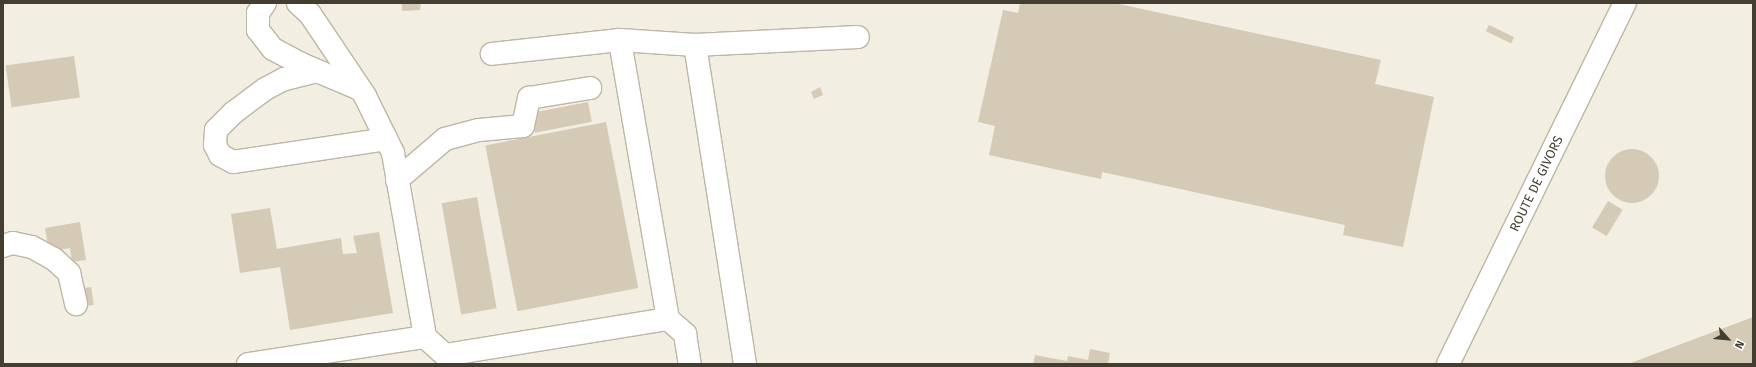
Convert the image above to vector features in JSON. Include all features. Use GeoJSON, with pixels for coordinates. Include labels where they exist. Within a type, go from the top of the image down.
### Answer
{"type":"FeatureCollection","features":[{"type":"Feature","properties":{"kind":"street"},"geometry":{"type":"LineString","coordinates":[[265,3],[258,13],[258,30],[273,49],[317,71],[360,89]]}},
{"type":"Feature","properties":{"kind":"street"},"geometry":{"type":"LineString","coordinates":[[298,3],[310,14],[360,89],[392,153],[425,337],[445,355],[452,359],[668,319]]}},
{"type":"Feature","properties":{"kind":"street","name":"ROUTE DE GIVORS"},"geometry":{"type":"LineString","coordinates":[[1448,364],[1625,3]]}},
{"type":"Feature","properties":{"kind":"street"},"geometry":{"type":"LineString","coordinates":[[492,54],[620,40],[695,45],[858,37]]}},
{"type":"Feature","properties":{"kind":"street"},"geometry":{"type":"LineString","coordinates":[[620,40],[668,319],[685,334],[690,364]]}},
{"type":"Feature","properties":{"kind":"street"},"geometry":{"type":"LineString","coordinates":[[695,45],[745,364]]}},
{"type":"Feature","properties":{"kind":"street"},"geometry":{"type":"LineString","coordinates":[[317,71],[284,79],[265,89],[233,113],[216,130],[215,145],[220,155],[233,162],[386,139]]}},
{"type":"Feature","properties":{"kind":"street"},"geometry":{"type":"LineString","coordinates":[[397,180],[445,139],[479,130],[524,126],[529,98],[590,88]]}},
{"type":"Feature","properties":{"kind":"street"},"geometry":{"type":"LineString","coordinates":[[3,246],[13,243],[32,247],[54,259],[69,273],[76,304]]}},
{"type":"Feature","properties":{"kind":"street"},"geometry":{"type":"LineString","coordinates":[[248,364],[425,337]]}},
{"type":"Feature","properties":{"kind":"building"},"geometry":{"type":"Polygon","coordinates":[[[402,3],[421,3],[420,10],[402,11],[402,3]]]}},
{"type":"Feature","properties":{"kind":"building"},"geometry":{"type":"Polygon","coordinates":[[[1020,3],[1114,3],[1381,60],[1375,84],[1434,97],[1403,247],[1343,235],[1345,225],[1102,172],[1101,179],[989,155],[995,126],[978,122],[1003,10],[1018,13],[1020,3]]]}},
{"type":"Feature","properties":{"kind":"building"},"geometry":{"type":"Polygon","coordinates":[[[1489,25],[1514,37],[1511,44],[1486,31],[1489,25]]]}},
{"type":"Feature","properties":{"kind":"building"},"geometry":{"type":"Polygon","coordinates":[[[74,56],[80,98],[12,107],[6,66],[74,56]]]}},
{"type":"Feature","properties":{"kind":"building"},"geometry":{"type":"Polygon","coordinates":[[[820,87],[823,95],[814,99],[811,92],[820,87]]]}},
{"type":"Feature","properties":{"kind":"building"},"geometry":{"type":"Polygon","coordinates":[[[588,102],[592,122],[535,133],[531,113],[588,102]]]}},
{"type":"Feature","properties":{"kind":"building"},"geometry":{"type":"Polygon","coordinates":[[[606,122],[638,288],[518,311],[485,145],[606,122]]]}},
{"type":"Feature","properties":{"kind":"building"},"geometry":{"type":"Polygon","coordinates":[[[1632,149],[1642,151],[1651,157],[1657,166],[1659,176],[1657,186],[1651,195],[1642,201],[1632,203],[1622,201],[1613,195],[1607,186],[1605,176],[1607,166],[1613,157],[1622,151],[1632,149]]]}},
{"type":"Feature","properties":{"kind":"building"},"geometry":{"type":"Polygon","coordinates":[[[477,197],[497,308],[461,315],[442,203],[477,197]]]}},
{"type":"Feature","properties":{"kind":"building"},"geometry":{"type":"Polygon","coordinates":[[[1608,201],[1623,210],[1607,236],[1592,228],[1608,201]]]}},
{"type":"Feature","properties":{"kind":"building"},"geometry":{"type":"Polygon","coordinates":[[[270,208],[277,249],[341,238],[343,254],[357,253],[353,236],[379,232],[393,313],[290,330],[280,267],[240,273],[231,214],[270,208]]]}},
{"type":"Feature","properties":{"kind":"building"},"geometry":{"type":"Polygon","coordinates":[[[80,222],[86,260],[72,262],[70,248],[49,252],[45,228],[80,222]]]}},
{"type":"Feature","properties":{"kind":"building"},"geometry":{"type":"Polygon","coordinates":[[[91,287],[94,305],[80,307],[77,289],[91,287]]]}},
{"type":"Feature","properties":{"kind":"building"},"geometry":{"type":"Polygon","coordinates":[[[1753,317],[1753,364],[1628,364],[1753,317]]]}},
{"type":"Feature","properties":{"kind":"building"},"geometry":{"type":"Polygon","coordinates":[[[1090,349],[1110,353],[1108,364],[1033,364],[1035,355],[1067,361],[1068,356],[1088,360],[1090,349]]]}}]}
